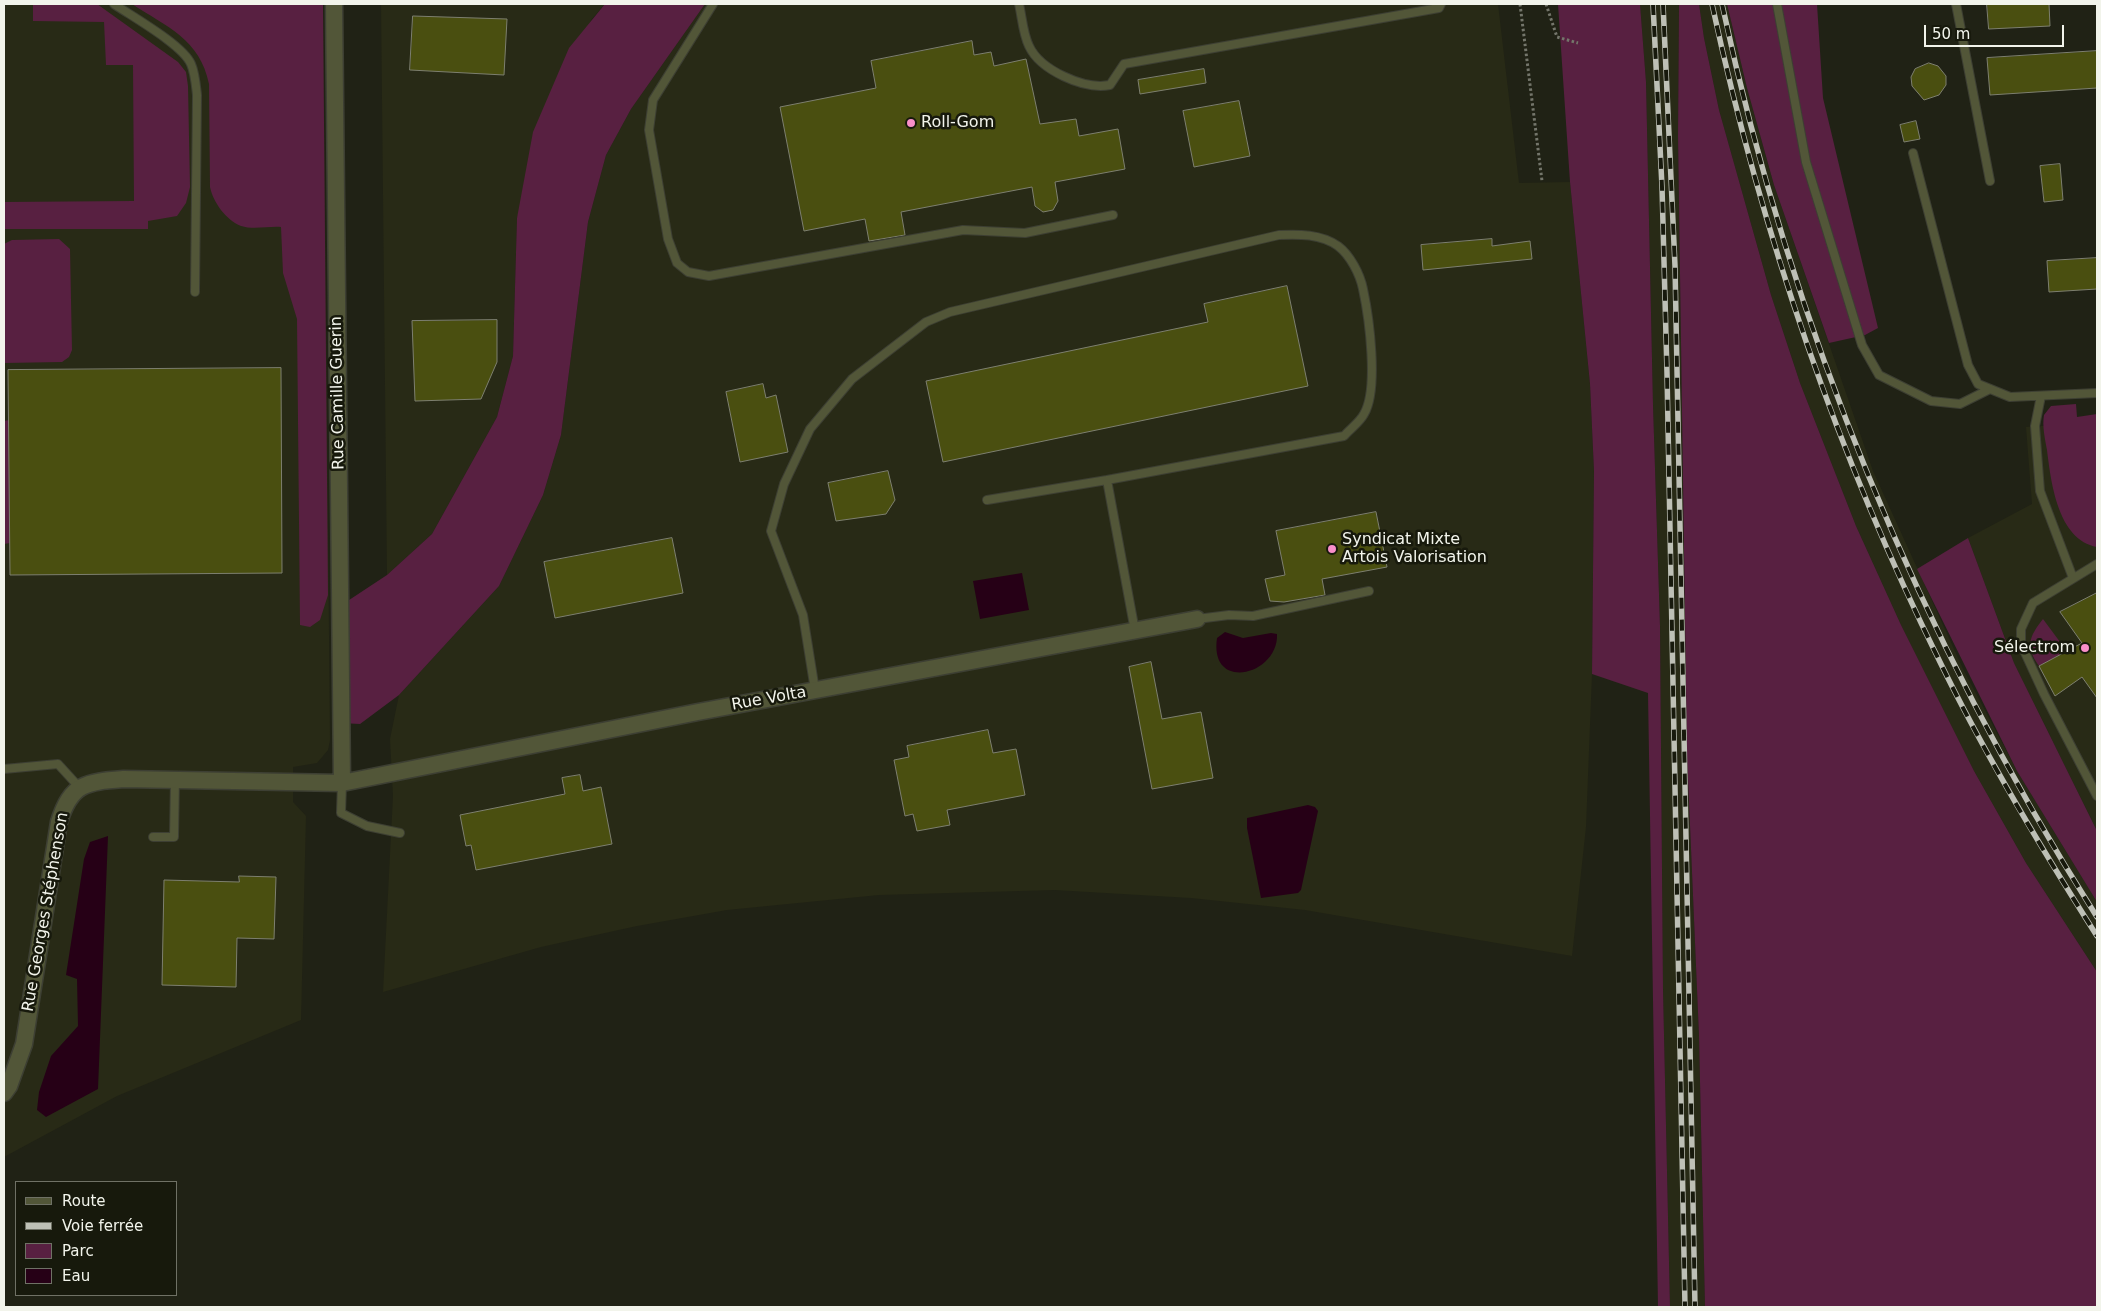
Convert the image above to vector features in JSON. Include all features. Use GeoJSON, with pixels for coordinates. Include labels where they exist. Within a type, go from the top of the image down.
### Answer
{"type":"FeatureCollection","features":[{"type":"Feature","properties":{"kind":"street","name":"Rue Camille Guerin"},"geometry":{"type":"LineString","coordinates":[[334,4],[342,783]]}},
{"type":"Feature","properties":{"kind":"street","name":"Rue Volta"},"geometry":{"type":"LineString","coordinates":[[342,783],[815,690],[1197,619]]}},
{"type":"Feature","properties":{"kind":"street"},"geometry":{"type":"LineString","coordinates":[[79,787],[111,780],[175,778],[342,783]]}},
{"type":"Feature","properties":{"kind":"street","name":"Rue Georges Stéphenson"},"geometry":{"type":"LineString","coordinates":[[4,1093],[9,1086],[24,1044],[59,822],[65,803],[79,787]]}},
{"type":"Feature","properties":{"kind":"lane"},"geometry":{"type":"LineString","coordinates":[[114,4],[175,46],[187,56],[192,66],[197,95],[195,292]]}},
{"type":"Feature","properties":{"kind":"lane"},"geometry":{"type":"LineString","coordinates":[[713,4],[653,100],[649,130],[668,239],[677,263],[688,272],[709,276],[963,230],[1025,233],[1113,215]]}},
{"type":"Feature","properties":{"kind":"lane"},"geometry":{"type":"LineString","coordinates":[[1019,4],[1029,47],[1051,70],[1078,83],[1097,87],[1110,85],[1124,64],[1439,8],[1441,4]]}},
{"type":"Feature","properties":{"kind":"lane"},"geometry":{"type":"LineString","coordinates":[[1777,4],[1806,162],[1862,345],[1879,375],[1931,402],[1960,404],[1990,388]]}},
{"type":"Feature","properties":{"kind":"lane"},"geometry":{"type":"LineString","coordinates":[[1956,4],[1990,182]]}},
{"type":"Feature","properties":{"kind":"lane"},"geometry":{"type":"LineString","coordinates":[[1913,153],[1968,365],[1978,384],[2010,397],[2097,393]]}},
{"type":"Feature","properties":{"kind":"lane"},"geometry":{"type":"LineString","coordinates":[[815,690],[803,615],[771,531],[784,484],[810,430],[852,379],[926,322],[950,312],[1279,235],[1311,236],[1338,246],[1351,260],[1363,287],[1373,368],[1370,393],[1364,414],[1344,436],[987,500]]}},
{"type":"Feature","properties":{"kind":"lane"},"geometry":{"type":"LineString","coordinates":[[2041,396],[2035,426],[2040,491],[2073,578]]}},
{"type":"Feature","properties":{"kind":"lane"},"geometry":{"type":"LineString","coordinates":[[1107,480],[1135,631]]}},
{"type":"Feature","properties":{"kind":"lane"},"geometry":{"type":"LineString","coordinates":[[2097,564],[2033,603],[2021,629],[2021,644],[2044,694],[2097,796]]}},
{"type":"Feature","properties":{"kind":"lane"},"geometry":{"type":"LineString","coordinates":[[1197,619],[1229,615],[1254,616],[1369,591]]}},
{"type":"Feature","properties":{"kind":"lane"},"geometry":{"type":"LineString","coordinates":[[4,769],[58,764],[79,787]]}},
{"type":"Feature","properties":{"kind":"lane"},"geometry":{"type":"LineString","coordinates":[[153,837],[174,837],[175,778]]}},
{"type":"Feature","properties":{"kind":"lane"},"geometry":{"type":"LineString","coordinates":[[342,783],[341,813],[367,826],[400,833]]}},
{"type":"Feature","properties":{"kind":"path"},"geometry":{"type":"LineString","coordinates":[[1520,4],[1542,181]]}},
{"type":"Feature","properties":{"kind":"path"},"geometry":{"type":"LineString","coordinates":[[1546,4],[1557,37],[1578,42]]}},
{"type":"Feature","properties":{"kind":"shaded area"},"geometry":{"type":"Polygon","coordinates":[[[4,4],[323,4],[330,740],[328,750],[317,763],[293,767],[293,802],[306,816],[301,1020],[117,1096],[4,1157],[4,4]]]}},
{"type":"Feature","properties":{"kind":"shaded area"},"geometry":{"type":"Polygon","coordinates":[[[381,4],[605,4],[591,20],[517,218],[513,356],[497,417],[432,534],[387,575],[381,4]]]}},
{"type":"Feature","properties":{"kind":"shaded area"},"geometry":{"type":"Polygon","coordinates":[[[705,4],[1498,4],[1519,183],[1570,182],[1590,384],[1594,471],[1592,674],[1586,827],[1572,956],[1305,910],[1191,898],[1055,890],[879,895],[727,910],[637,926],[541,947],[383,992],[393,796],[390,739],[399,695],[499,586],[543,495],[561,435],[588,222],[606,155],[631,109],[705,4]]]}},
{"type":"Feature","properties":{"kind":"shaded area"},"geometry":{"type":"Polygon","coordinates":[[[1640,4],[1679,4],[1678,136],[1687,755],[1699,1036],[1705,1307],[1670,1307],[1663,989],[1660,626],[1646,82],[1640,4]]]}},
{"type":"Feature","properties":{"kind":"shaded area"},"geometry":{"type":"Polygon","coordinates":[[[1699,4],[1727,4],[1747,88],[1774,185],[1873,471],[1963,669],[2017,771],[2097,902],[2097,972],[2026,863],[1974,771],[1901,625],[1856,526],[1800,383],[1771,295],[1719,110],[1699,4]]]}},
{"type":"Feature","properties":{"kind":"shaded area"},"geometry":{"type":"Polygon","coordinates":[[[2097,422],[2097,831],[2014,663],[1968,538],[2032,504],[2026,427],[2097,422]]]}},
{"type":"Feature","properties":{"kind":"green space"},"geometry":{"type":"Polygon","coordinates":[[[33,4],[97,4],[178,62],[186,72],[188,86],[190,187],[186,203],[177,216],[148,221],[148,229],[4,229],[4,202],[134,201],[133,65],[106,65],[104,22],[33,21],[33,4]]]}},
{"type":"Feature","properties":{"kind":"green space"},"geometry":{"type":"Polygon","coordinates":[[[132,4],[323,4],[328,595],[320,620],[310,627],[300,625],[297,319],[283,273],[281,227],[251,228],[241,226],[225,215],[217,204],[210,187],[209,84],[205,69],[190,45],[180,36],[132,4]]]}},
{"type":"Feature","properties":{"kind":"green space"},"geometry":{"type":"Polygon","coordinates":[[[605,4],[705,4],[631,109],[606,155],[588,222],[561,435],[543,495],[499,586],[399,695],[360,724],[341,723],[340,606],[387,575],[432,534],[497,417],[513,356],[517,218],[533,132],[569,48],[605,4]]]}},
{"type":"Feature","properties":{"kind":"green space"},"geometry":{"type":"Polygon","coordinates":[[[1558,4],[1640,4],[1646,82],[1660,626],[1663,989],[1670,1307],[1658,1307],[1648,693],[1592,674],[1594,471],[1590,384],[1570,182],[1558,4]]]}},
{"type":"Feature","properties":{"kind":"green space"},"geometry":{"type":"Polygon","coordinates":[[[1679,4],[1699,4],[1719,110],[1771,295],[1800,383],[1856,526],[1901,625],[1974,771],[2026,863],[2097,972],[2097,1307],[1705,1307],[1699,1036],[1687,755],[1678,136],[1679,4]]]}},
{"type":"Feature","properties":{"kind":"green space"},"geometry":{"type":"Polygon","coordinates":[[[1727,4],[1817,4],[1823,98],[1878,328],[1865,335],[1829,343],[1774,185],[1747,88],[1727,4]]]}},
{"type":"Feature","properties":{"kind":"green space"},"geometry":{"type":"Polygon","coordinates":[[[59,239],[70,249],[72,350],[69,357],[62,362],[4,363],[4,244],[12,240],[59,239]]]}},
{"type":"Feature","properties":{"kind":"green space"},"geometry":{"type":"Polygon","coordinates":[[[2076,404],[2077,417],[2097,414],[2097,547],[2084,542],[2073,534],[2065,522],[2054,493],[2043,424],[2044,415],[2051,406],[2076,404]]]}},
{"type":"Feature","properties":{"kind":"green space"},"geometry":{"type":"Polygon","coordinates":[[[9,420],[10,543],[4,544],[4,421],[9,420]]]}},
{"type":"Feature","properties":{"kind":"green space"},"geometry":{"type":"Polygon","coordinates":[[[1968,538],[2014,663],[2097,831],[2097,902],[2017,771],[1917,569],[1968,538]]]}},
{"type":"Feature","properties":{"kind":"green space"},"geometry":{"type":"Polygon","coordinates":[[[2043,619],[2063,646],[2060,648],[2064,653],[2039,666],[2032,653],[2030,642],[2043,619]]]}},
{"type":"Feature","properties":{"kind":"water"},"geometry":{"type":"Polygon","coordinates":[[[1022,573],[1029,610],[980,619],[973,581],[1022,573]]]}},
{"type":"Feature","properties":{"kind":"water"},"geometry":{"type":"Polygon","coordinates":[[[1225,632],[1243,638],[1271,633],[1277,634],[1275,648],[1267,660],[1257,668],[1245,672],[1233,672],[1223,666],[1217,655],[1217,638],[1225,632]]]}},
{"type":"Feature","properties":{"kind":"water"},"geometry":{"type":"Polygon","coordinates":[[[1308,805],[1315,807],[1318,811],[1301,890],[1298,893],[1261,898],[1247,828],[1247,818],[1308,805]]]}},
{"type":"Feature","properties":{"kind":"water"},"geometry":{"type":"Polygon","coordinates":[[[108,836],[98,1089],[46,1117],[37,1110],[39,1092],[51,1056],[78,1026],[77,979],[66,975],[84,859],[90,842],[108,836]]]}},
{"type":"Feature","properties":{"kind":"building"},"geometry":{"type":"Polygon","coordinates":[[[1987,4],[2049,4],[2050,26],[1989,29],[1987,4]]]}},
{"type":"Feature","properties":{"kind":"building"},"geometry":{"type":"Polygon","coordinates":[[[413,16],[507,19],[504,75],[410,70],[413,16]]]}},
{"type":"Feature","properties":{"kind":"building","name":"Roll-Gom"},"geometry":{"type":"Polygon","coordinates":[[[972,41],[974,55],[991,52],[994,66],[1026,59],[1040,124],[1076,119],[1079,136],[1118,129],[1125,169],[1055,182],[1058,201],[1053,210],[1043,212],[1035,206],[1032,187],[901,212],[905,235],[869,241],[865,219],[804,231],[780,107],[876,88],[871,61],[972,41]]]}},
{"type":"Feature","properties":{"kind":"building"},"geometry":{"type":"Polygon","coordinates":[[[2097,51],[2097,88],[1990,95],[1987,58],[2097,51]]]}},
{"type":"Feature","properties":{"kind":"building"},"geometry":{"type":"Polygon","coordinates":[[[1929,63],[1938,66],[1946,76],[1946,85],[1939,95],[1924,100],[1912,86],[1911,77],[1915,69],[1929,63]]]}},
{"type":"Feature","properties":{"kind":"building"},"geometry":{"type":"Polygon","coordinates":[[[1204,69],[1206,83],[1140,94],[1138,80],[1204,69]]]}},
{"type":"Feature","properties":{"kind":"building"},"geometry":{"type":"Polygon","coordinates":[[[1239,101],[1250,156],[1194,167],[1183,111],[1239,101]]]}},
{"type":"Feature","properties":{"kind":"building"},"geometry":{"type":"Polygon","coordinates":[[[1916,121],[1920,139],[1904,142],[1900,125],[1916,121]]]}},
{"type":"Feature","properties":{"kind":"building"},"geometry":{"type":"Polygon","coordinates":[[[2060,164],[2063,200],[2044,202],[2040,166],[2060,164]]]}},
{"type":"Feature","properties":{"kind":"building"},"geometry":{"type":"Polygon","coordinates":[[[1492,239],[1492,246],[1530,241],[1532,259],[1423,270],[1421,245],[1492,239]]]}},
{"type":"Feature","properties":{"kind":"building"},"geometry":{"type":"Polygon","coordinates":[[[2097,258],[2097,289],[2049,292],[2047,261],[2097,258]]]}},
{"type":"Feature","properties":{"kind":"building"},"geometry":{"type":"Polygon","coordinates":[[[1287,286],[1308,386],[943,462],[926,381],[1208,322],[1204,304],[1287,286]]]}},
{"type":"Feature","properties":{"kind":"building"},"geometry":{"type":"Polygon","coordinates":[[[497,320],[497,362],[481,399],[415,401],[412,321],[497,320]]]}},
{"type":"Feature","properties":{"kind":"building"},"geometry":{"type":"Polygon","coordinates":[[[281,368],[282,573],[10,575],[8,370],[281,368]]]}},
{"type":"Feature","properties":{"kind":"building"},"geometry":{"type":"Polygon","coordinates":[[[763,384],[766,398],[776,395],[788,452],[740,462],[726,392],[763,384]]]}},
{"type":"Feature","properties":{"kind":"building"},"geometry":{"type":"Polygon","coordinates":[[[888,471],[895,500],[886,514],[836,521],[828,483],[888,471]]]}},
{"type":"Feature","properties":{"kind":"building","name":"Syndicat Mixte Artois Valorisation"},"geometry":{"type":"Polygon","coordinates":[[[1376,512],[1387,567],[1322,579],[1325,595],[1284,602],[1270,601],[1265,579],[1285,575],[1276,531],[1376,512]]]}},
{"type":"Feature","properties":{"kind":"building"},"geometry":{"type":"Polygon","coordinates":[[[672,538],[683,593],[555,618],[544,562],[672,538]]]}},
{"type":"Feature","properties":{"kind":"building","name":"Sélectrom"},"geometry":{"type":"Polygon","coordinates":[[[2097,593],[2097,698],[2082,677],[2055,696],[2039,666],[2082,643],[2060,612],[2097,593]]]}},
{"type":"Feature","properties":{"kind":"building"},"geometry":{"type":"Polygon","coordinates":[[[1151,662],[1162,719],[1201,712],[1213,778],[1152,789],[1129,667],[1151,662]]]}},
{"type":"Feature","properties":{"kind":"building"},"geometry":{"type":"Polygon","coordinates":[[[988,730],[993,753],[1016,749],[1025,795],[947,810],[950,825],[917,831],[913,814],[905,816],[894,760],[909,757],[907,746],[988,730]]]}},
{"type":"Feature","properties":{"kind":"building"},"geometry":{"type":"Polygon","coordinates":[[[580,775],[583,791],[601,787],[612,844],[476,870],[471,845],[466,846],[460,815],[565,794],[562,778],[580,775]]]}},
{"type":"Feature","properties":{"kind":"building"},"geometry":{"type":"Polygon","coordinates":[[[239,876],[276,877],[274,939],[237,938],[236,987],[162,985],[164,880],[239,882],[239,876]]]}},
{"type":"Feature","properties":{"kind":"railway"},"geometry":{"type":"LineString","coordinates":[[1653,4],[1662,187],[1667,373],[1685,1307]]}},
{"type":"Feature","properties":{"kind":"railway"},"geometry":{"type":"LineString","coordinates":[[1663,4],[1675,266],[1695,1307]]}},
{"type":"Feature","properties":{"kind":"railway"},"geometry":{"type":"LineString","coordinates":[[1712,4],[1754,173],[1779,257],[1806,340],[1868,503],[1940,662],[1976,733],[2035,836],[2097,936]]}},
{"type":"Feature","properties":{"kind":"railway"},"geometry":{"type":"LineString","coordinates":[[1722,4],[1751,125],[1785,244],[1824,361],[1869,477],[1919,591],[1973,702],[2033,811],[2097,917]]}},
{"type":"Feature","properties":{"kind":"place","name":"Roll-Gom"},"geometry":{"type":"Point","coordinates":[911,123]}},
{"type":"Feature","properties":{"kind":"place","name":"Syndicat Mixte Artois Valorisation"},"geometry":{"type":"Point","coordinates":[1332,549]}},
{"type":"Feature","properties":{"kind":"place","name":"Sélectrom"},"geometry":{"type":"Point","coordinates":[2085,648]}}]}
